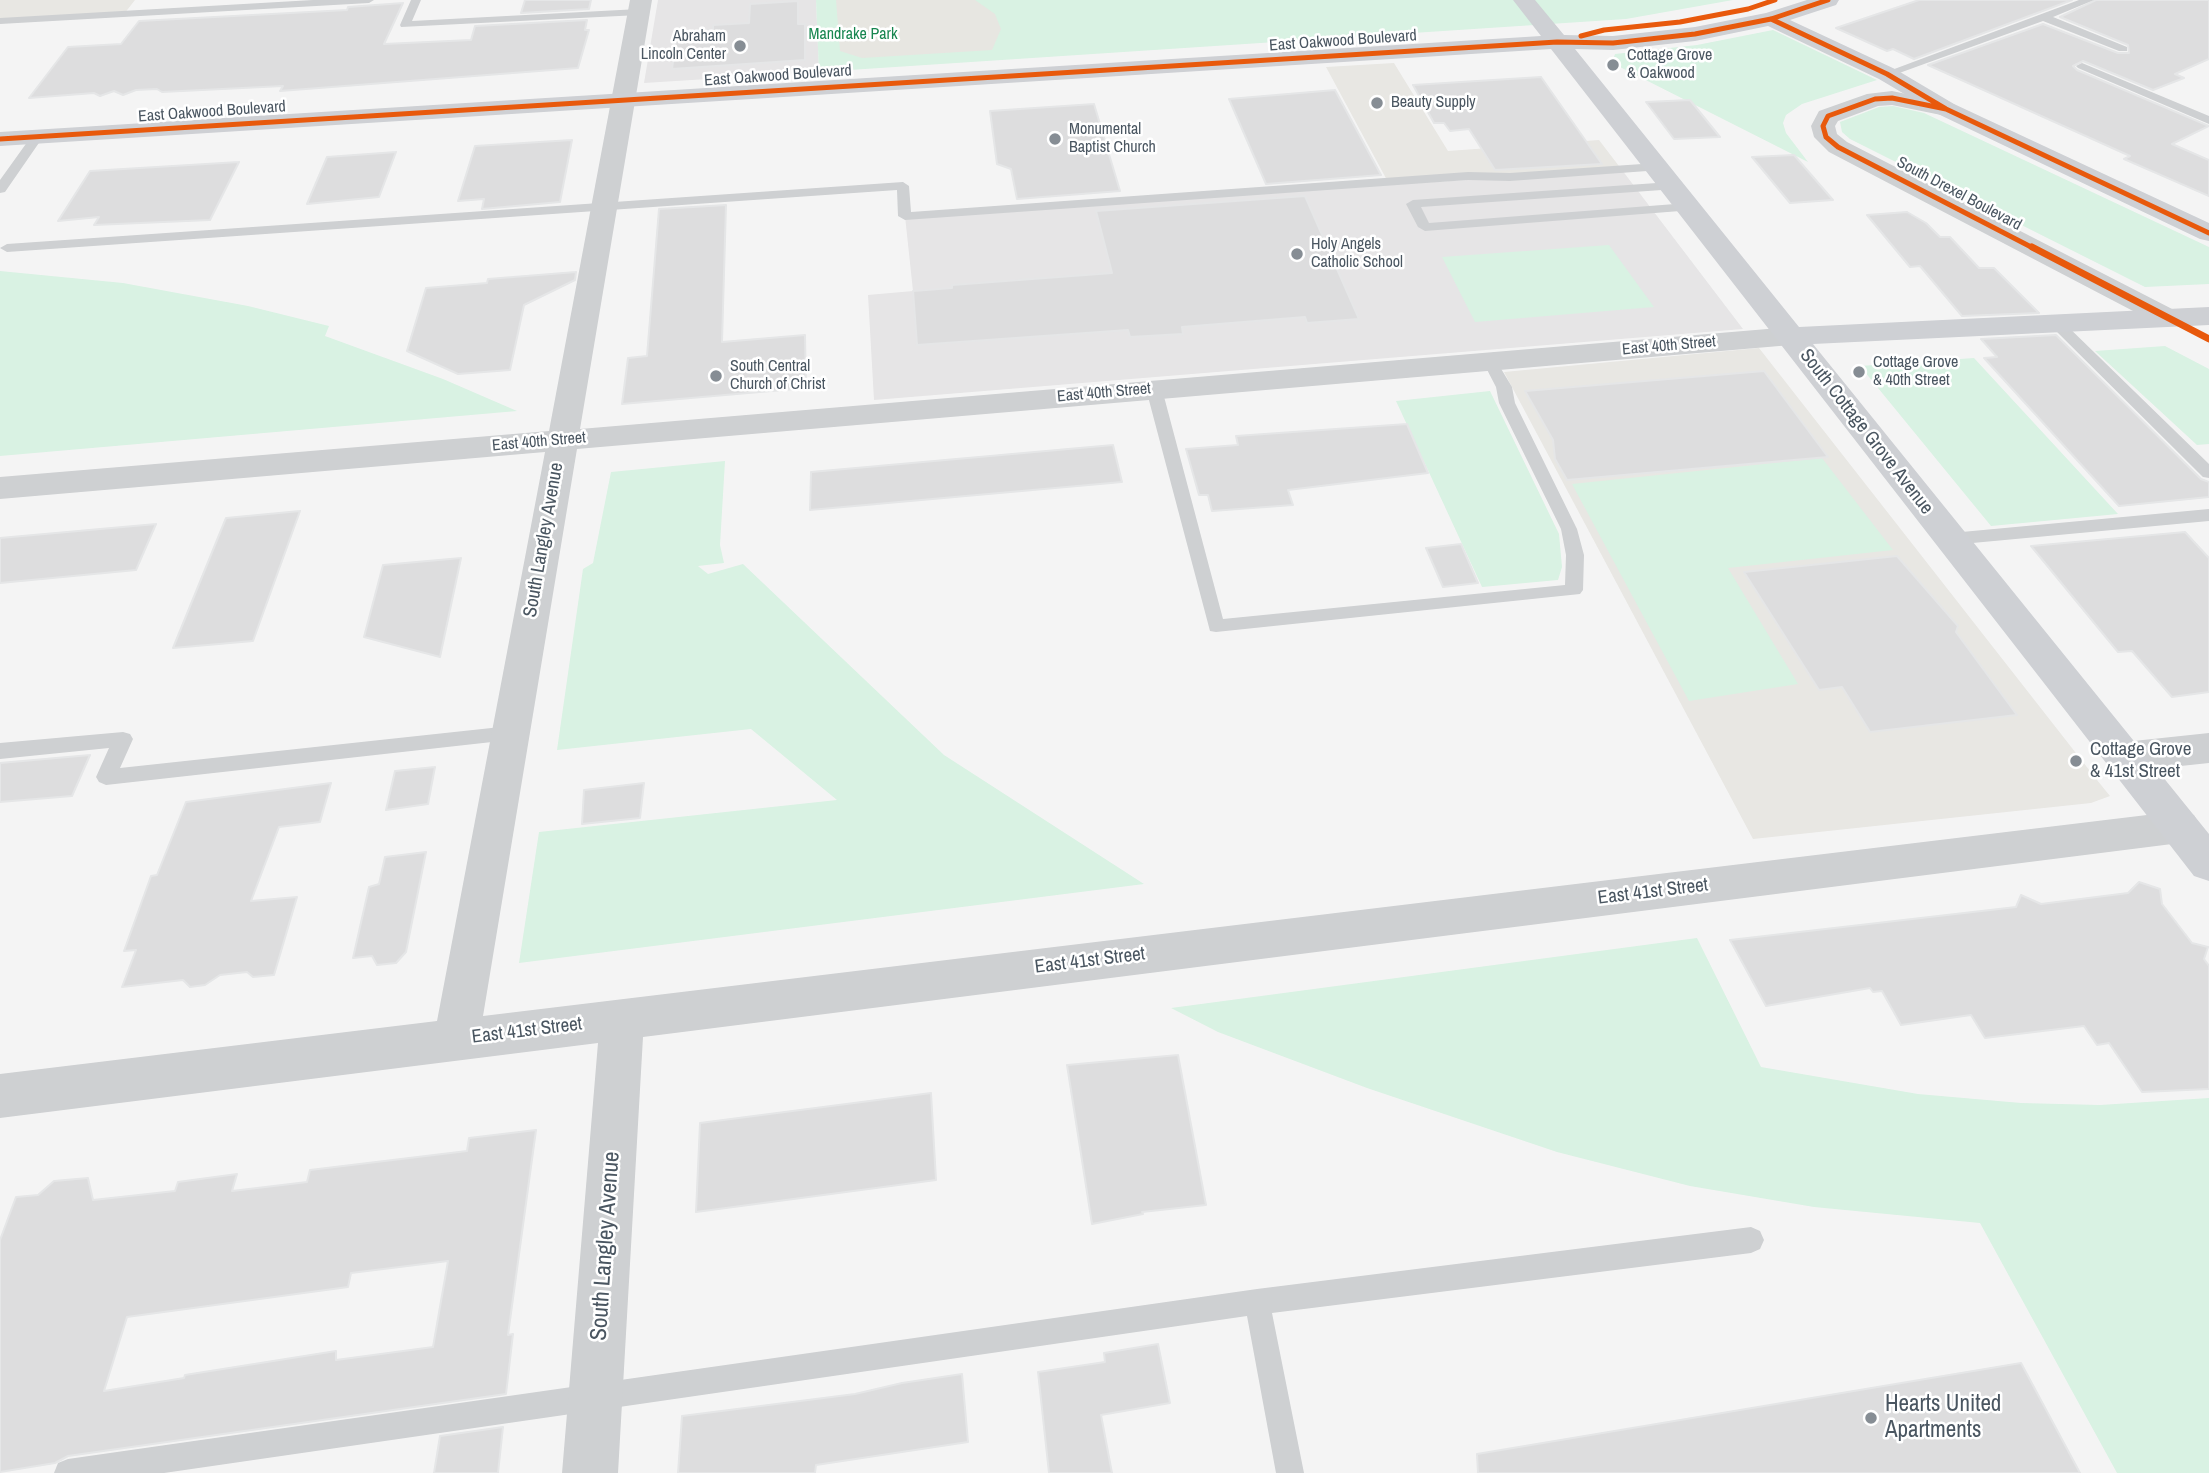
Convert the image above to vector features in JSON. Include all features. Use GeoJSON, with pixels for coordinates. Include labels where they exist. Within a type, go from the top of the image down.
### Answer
{"type":"FeatureCollection","features":[{"type":"Feature","properties":{"kind":"street","name":"South Cottage Grove Avenue"},"geometry":{"type":"LineString","coordinates":[[1524,0],[2209,864]]}},
{"type":"Feature","properties":{"kind":"street","name":"East Oakwood Boulevard"},"geometry":{"type":"LineString","coordinates":[[0,139],[1557,42],[1613,43],[1695,34],[1773,10],[1828,0]]}},
{"type":"Feature","properties":{"kind":"street","name":"South Langley Avenue"},"geometry":{"type":"LineString","coordinates":[[456,1040],[621,100],[640,6]]}},
{"type":"Feature","properties":{"kind":"street","name":"South Drexel Boulevard"},"geometry":{"type":"LineString","coordinates":[[1773,10],[1946,109],[2209,233]]}},
{"type":"Feature","properties":{"kind":"street","name":"South Drexel Boulevard"},"geometry":{"type":"LineString","coordinates":[[1946,109],[1892,98],[1875,99],[1828,116],[1823,127],[1826,137],[1838,147],[2209,339]]}},
{"type":"Feature","properties":{"kind":"street","name":"East 40th Street"},"geometry":{"type":"LineString","coordinates":[[0,488],[1791,336],[2209,316]]}},
{"type":"Feature","properties":{"kind":"street"},"geometry":{"type":"LineString","coordinates":[[2124,757],[2209,748]]}},
{"type":"Feature","properties":{"kind":"street","name":"East 41st Street"},"geometry":{"type":"LineString","coordinates":[[0,1096],[2180,827]]}},
{"type":"Feature","properties":{"kind":"street","name":"South Langley Avenue"},"geometry":{"type":"LineString","coordinates":[[590,1473],[622,1019]]}},
{"type":"Feature","properties":{"kind":"lane"},"geometry":{"type":"LineString","coordinates":[[0,21],[217,4],[369,0]]}},
{"type":"Feature","properties":{"kind":"lane"},"geometry":{"type":"LineString","coordinates":[[416,0],[405,25],[640,6]]}},
{"type":"Feature","properties":{"kind":"lane"},"geometry":{"type":"LineString","coordinates":[[1887,74],[2089,0]]}},
{"type":"Feature","properties":{"kind":"lane"},"geometry":{"type":"LineString","coordinates":[[2043,17],[2123,49],[2082,66],[2209,120]]}},
{"type":"Feature","properties":{"kind":"lane"},"geometry":{"type":"LineString","coordinates":[[0,189],[37,136]]}},
{"type":"Feature","properties":{"kind":"lane"},"geometry":{"type":"LineString","coordinates":[[7,248],[903,186],[905,216],[1468,176],[1664,176]]}},
{"type":"Feature","properties":{"kind":"lane"},"geometry":{"type":"LineString","coordinates":[[1664,176],[1413,204],[1425,227],[1688,207]]}},
{"type":"Feature","properties":{"kind":"lane"},"geometry":{"type":"LineString","coordinates":[[2055,322],[2209,473]]}},
{"type":"Feature","properties":{"kind":"lane"},"geometry":{"type":"LineString","coordinates":[[1154,389],[1216,626],[1574,590],[1575,555],[1569,529],[1507,403],[1504,387],[1489,360]]}},
{"type":"Feature","properties":{"kind":"lane"},"geometry":{"type":"LineString","coordinates":[[1951,539],[2209,515]]}},
{"type":"Feature","properties":{"kind":"lane"},"geometry":{"type":"LineString","coordinates":[[0,751],[123,739],[106,777],[510,733]]}},
{"type":"Feature","properties":{"kind":"lane"},"geometry":{"type":"LineString","coordinates":[[68,1473],[1257,1302],[1751,1240]]}},
{"type":"Feature","properties":{"kind":"lane"},"geometry":{"type":"LineString","coordinates":[[1257,1302],[1290,1473]]}},
{"type":"Feature","properties":{"kind":"shaded area"},"geometry":{"type":"Polygon","coordinates":[[[0,0],[135,0],[124,14],[0,21],[0,0]]]}},
{"type":"Feature","properties":{"kind":"shaded area"},"geometry":{"type":"Polygon","coordinates":[[[658,0],[816,0],[819,72],[644,83],[658,0]]]}},
{"type":"Feature","properties":{"kind":"shaded area"},"geometry":{"type":"Polygon","coordinates":[[[1394,63],[1448,151],[1599,140],[1622,170],[1388,182],[1326,67],[1394,63]]]}},
{"type":"Feature","properties":{"kind":"shaded area","name":"Holy Angels Catholic School"},"geometry":{"type":"Polygon","coordinates":[[[1622,170],[1743,329],[874,400],[868,295],[913,291],[905,216],[1622,170]]]}},
{"type":"Feature","properties":{"kind":"shaded area"},"geometry":{"type":"Polygon","coordinates":[[[1759,348],[2110,796],[2091,803],[1753,839],[1504,372],[1759,348]]]}},
{"type":"Feature","properties":{"kind":"green space","name":"Mandrake Park"},"geometry":{"type":"Polygon","coordinates":[[[816,0],[1733,0],[1626,19],[819,72],[816,0]]]}},
{"type":"Feature","properties":{"kind":"green space"},"geometry":{"type":"Polygon","coordinates":[[[1773,30],[1877,80],[1802,104],[1786,115],[1783,123],[1786,133],[1808,162],[1620,67],[1613,60],[1615,54],[1697,45],[1773,30]]]}},
{"type":"Feature","properties":{"kind":"green space"},"geometry":{"type":"Polygon","coordinates":[[[1893,106],[1924,113],[2209,247],[2209,284],[2145,287],[1850,139],[1842,132],[1840,122],[1879,107],[1893,106]]]}},
{"type":"Feature","properties":{"kind":"green space"},"geometry":{"type":"Polygon","coordinates":[[[1609,245],[1654,307],[1475,322],[1442,257],[1609,245]]]}},
{"type":"Feature","properties":{"kind":"green space"},"geometry":{"type":"Polygon","coordinates":[[[0,271],[123,283],[248,306],[329,326],[325,336],[443,379],[517,411],[0,456],[0,271]]]}},
{"type":"Feature","properties":{"kind":"green space"},"geometry":{"type":"Polygon","coordinates":[[[2165,346],[2209,369],[2209,444],[2197,445],[2095,351],[2165,346]]]}},
{"type":"Feature","properties":{"kind":"green space"},"geometry":{"type":"Polygon","coordinates":[[[1974,358],[2118,514],[1991,526],[1860,366],[1974,358]]]}},
{"type":"Feature","properties":{"kind":"green space"},"geometry":{"type":"Polygon","coordinates":[[[1490,391],[1559,534],[1562,567],[1558,580],[1482,587],[1396,401],[1490,391]]]}},
{"type":"Feature","properties":{"kind":"green space"},"geometry":{"type":"Polygon","coordinates":[[[1822,458],[1893,550],[1728,568],[1798,684],[1689,701],[1572,484],[1822,458]]]}},
{"type":"Feature","properties":{"kind":"green space"},"geometry":{"type":"Polygon","coordinates":[[[725,461],[720,545],[724,563],[698,566],[708,574],[743,564],[944,755],[1144,884],[519,963],[539,832],[837,800],[751,729],[557,750],[583,569],[593,563],[611,472],[725,461]]]}},
{"type":"Feature","properties":{"kind":"green space"},"geometry":{"type":"Polygon","coordinates":[[[1697,938],[1761,1067],[1918,1094],[2021,1103],[2100,1105],[2209,1098],[2209,1473],[2117,1473],[1980,1223],[1814,1207],[1690,1186],[1557,1152],[1367,1088],[1218,1032],[1171,1008],[1697,938]]]}},
{"type":"Feature","properties":{"kind":"sand"},"geometry":{"type":"Polygon","coordinates":[[[836,0],[975,0],[995,14],[1001,29],[992,50],[862,58],[840,51],[836,0]]]}},
{"type":"Feature","properties":{"kind":"building"},"geometry":{"type":"Polygon","coordinates":[[[525,0],[591,0],[589,9],[521,13],[525,0]]]}},
{"type":"Feature","properties":{"kind":"building"},"geometry":{"type":"Polygon","coordinates":[[[1919,0],[2072,0],[1914,59],[1893,49],[1887,51],[1836,28],[1919,0]]]}},
{"type":"Feature","properties":{"kind":"building"},"geometry":{"type":"Polygon","coordinates":[[[2096,0],[2209,0],[2209,59],[2175,74],[2184,78],[2153,90],[2083,61],[2073,66],[2209,126],[2172,144],[2209,160],[2209,196],[2124,159],[2130,156],[1928,65],[2043,24],[2118,53],[2129,53],[2128,45],[2060,17],[2096,0]]]}},
{"type":"Feature","properties":{"kind":"building","name":"Abraham Lincoln Center"},"geometry":{"type":"Polygon","coordinates":[[[798,1],[798,24],[805,24],[805,60],[672,69],[677,32],[713,30],[713,25],[749,23],[750,4],[798,1]]]}},
{"type":"Feature","properties":{"kind":"building"},"geometry":{"type":"Polygon","coordinates":[[[403,3],[384,44],[471,40],[475,26],[587,20],[585,30],[589,30],[578,68],[280,91],[283,86],[162,92],[157,89],[136,90],[123,95],[114,91],[100,96],[94,93],[29,98],[68,47],[121,44],[139,21],[347,10],[348,7],[403,3]]]}},
{"type":"Feature","properties":{"kind":"building"},"geometry":{"type":"Polygon","coordinates":[[[1541,77],[1602,164],[1495,170],[1469,129],[1450,131],[1444,123],[1434,123],[1413,85],[1541,77]]]}},
{"type":"Feature","properties":{"kind":"building"},"geometry":{"type":"Polygon","coordinates":[[[1335,90],[1381,175],[1266,184],[1229,99],[1335,90]]]}},
{"type":"Feature","properties":{"kind":"building"},"geometry":{"type":"Polygon","coordinates":[[[1690,100],[1720,137],[1674,139],[1646,102],[1690,100]]]}},
{"type":"Feature","properties":{"kind":"building","name":"Monumental Baptist Church"},"geometry":{"type":"Polygon","coordinates":[[[1094,104],[1120,191],[1017,199],[1011,169],[997,164],[990,111],[1094,104]]]}},
{"type":"Feature","properties":{"kind":"building"},"geometry":{"type":"Polygon","coordinates":[[[572,140],[560,202],[482,209],[484,199],[458,201],[475,146],[572,140]]]}},
{"type":"Feature","properties":{"kind":"building"},"geometry":{"type":"Polygon","coordinates":[[[396,152],[379,197],[307,204],[327,157],[396,152]]]}},
{"type":"Feature","properties":{"kind":"building"},"geometry":{"type":"Polygon","coordinates":[[[1794,155],[1833,200],[1790,203],[1752,157],[1794,155]]]}},
{"type":"Feature","properties":{"kind":"building"},"geometry":{"type":"Polygon","coordinates":[[[239,162],[210,220],[94,225],[99,217],[58,221],[90,171],[239,162]]]}},
{"type":"Feature","properties":{"kind":"building","name":"Holy Angels Catholic School"},"geometry":{"type":"Polygon","coordinates":[[[1305,196],[1359,319],[1307,323],[1305,317],[1182,327],[1183,334],[1130,337],[1128,330],[917,345],[913,291],[952,288],[952,285],[1112,273],[1096,211],[1305,196]]]}},
{"type":"Feature","properties":{"kind":"building"},"geometry":{"type":"Polygon","coordinates":[[[726,205],[722,342],[805,335],[806,388],[622,404],[628,358],[647,356],[659,209],[726,205]]]}},
{"type":"Feature","properties":{"kind":"building"},"geometry":{"type":"Polygon","coordinates":[[[1907,212],[1926,223],[1940,237],[1950,237],[1979,268],[1994,268],[2039,313],[1962,316],[1920,266],[1910,267],[1867,215],[1907,212]]]}},
{"type":"Feature","properties":{"kind":"building"},"geometry":{"type":"Polygon","coordinates":[[[576,272],[575,280],[524,305],[510,370],[458,374],[407,351],[426,288],[487,283],[488,279],[576,272]]]}},
{"type":"Feature","properties":{"kind":"building"},"geometry":{"type":"Polygon","coordinates":[[[2056,335],[2201,479],[2209,482],[2209,497],[2119,506],[1984,358],[1997,357],[1981,339],[2056,335]]]}},
{"type":"Feature","properties":{"kind":"building"},"geometry":{"type":"Polygon","coordinates":[[[1764,371],[1828,457],[1567,480],[1555,459],[1553,440],[1525,391],[1764,371]]]}},
{"type":"Feature","properties":{"kind":"building"},"geometry":{"type":"Polygon","coordinates":[[[1407,424],[1428,473],[1288,490],[1293,505],[1212,511],[1208,495],[1199,495],[1186,449],[1238,445],[1236,436],[1407,424]]]}},
{"type":"Feature","properties":{"kind":"building"},"geometry":{"type":"Polygon","coordinates":[[[1113,445],[1122,482],[810,510],[811,472],[1113,445]]]}},
{"type":"Feature","properties":{"kind":"building"},"geometry":{"type":"Polygon","coordinates":[[[300,511],[253,641],[173,648],[226,518],[300,511]]]}},
{"type":"Feature","properties":{"kind":"building"},"geometry":{"type":"Polygon","coordinates":[[[156,524],[136,570],[0,583],[0,538],[156,524]]]}},
{"type":"Feature","properties":{"kind":"building"},"geometry":{"type":"Polygon","coordinates":[[[2185,532],[2209,558],[2209,692],[2172,697],[2132,651],[2118,652],[2031,546],[2185,532]]]}},
{"type":"Feature","properties":{"kind":"building"},"geometry":{"type":"Polygon","coordinates":[[[1461,544],[1478,583],[1443,587],[1426,548],[1461,544]]]}},
{"type":"Feature","properties":{"kind":"building"},"geometry":{"type":"Polygon","coordinates":[[[1897,556],[1958,626],[1956,632],[2017,715],[1870,732],[1842,687],[1819,690],[1744,572],[1897,556]]]}},
{"type":"Feature","properties":{"kind":"building"},"geometry":{"type":"Polygon","coordinates":[[[461,558],[440,657],[364,637],[383,565],[461,558]]]}},
{"type":"Feature","properties":{"kind":"building"},"geometry":{"type":"Polygon","coordinates":[[[90,755],[72,796],[0,802],[0,763],[90,755]]]}},
{"type":"Feature","properties":{"kind":"building"},"geometry":{"type":"Polygon","coordinates":[[[435,767],[428,804],[386,810],[395,771],[435,767]]]}},
{"type":"Feature","properties":{"kind":"building"},"geometry":{"type":"Polygon","coordinates":[[[331,783],[320,822],[279,827],[251,901],[297,897],[274,975],[253,977],[247,972],[220,975],[205,985],[190,987],[183,980],[122,987],[136,950],[124,951],[151,876],[157,875],[186,802],[331,783]]]}},
{"type":"Feature","properties":{"kind":"building"},"geometry":{"type":"Polygon","coordinates":[[[644,783],[640,818],[582,824],[584,790],[644,783]]]}},
{"type":"Feature","properties":{"kind":"building"},"geometry":{"type":"Polygon","coordinates":[[[426,852],[406,952],[396,963],[377,965],[372,956],[353,958],[369,887],[379,884],[385,857],[426,852]]]}},
{"type":"Feature","properties":{"kind":"building"},"geometry":{"type":"Polygon","coordinates":[[[2139,882],[2160,889],[2162,904],[2192,943],[2208,947],[2204,959],[2209,966],[2209,1089],[2142,1092],[2109,1043],[2097,1045],[2084,1026],[1985,1038],[1971,1015],[1901,1025],[1882,991],[1873,992],[1870,988],[1766,1006],[1730,940],[2016,907],[2021,895],[2041,904],[2128,893],[2139,882]]]}},
{"type":"Feature","properties":{"kind":"building"},"geometry":{"type":"Polygon","coordinates":[[[1178,1055],[1206,1205],[1142,1212],[1143,1214],[1092,1224],[1067,1065],[1178,1055]]]}},
{"type":"Feature","properties":{"kind":"building"},"geometry":{"type":"Polygon","coordinates":[[[931,1093],[936,1180],[696,1212],[700,1123],[931,1093]]]}},
{"type":"Feature","properties":{"kind":"building"},"geometry":{"type":"Polygon","coordinates":[[[536,1130],[508,1335],[513,1334],[506,1394],[68,1456],[55,1463],[0,1472],[0,1240],[16,1197],[38,1195],[54,1181],[88,1178],[93,1200],[175,1191],[178,1182],[237,1174],[232,1191],[307,1182],[310,1170],[467,1151],[469,1138],[536,1130]],[[448,1261],[351,1273],[348,1287],[127,1317],[104,1391],[336,1351],[336,1360],[433,1347],[448,1261]]]}},
{"type":"Feature","properties":{"kind":"building"},"geometry":{"type":"Polygon","coordinates":[[[1158,1344],[1170,1403],[1101,1415],[1112,1473],[1049,1473],[1038,1372],[1105,1362],[1104,1353],[1158,1344]]]}},
{"type":"Feature","properties":{"kind":"building","name":"Hearts United Apartments"},"geometry":{"type":"Polygon","coordinates":[[[2021,1363],[2080,1473],[1478,1473],[1477,1454],[2021,1363]]]}},
{"type":"Feature","properties":{"kind":"building"},"geometry":{"type":"Polygon","coordinates":[[[962,1374],[968,1442],[816,1465],[815,1473],[678,1473],[682,1416],[855,1394],[902,1383],[962,1374]]]}},
{"type":"Feature","properties":{"kind":"building"},"geometry":{"type":"Polygon","coordinates":[[[503,1427],[498,1473],[434,1473],[440,1436],[503,1427]]]}},
{"type":"Feature","properties":{"kind":"cycle path"},"geometry":{"type":"LineString","coordinates":[[1581,36],[1604,30],[1680,22],[1748,9],[1775,0]]}},
{"type":"Feature","properties":{"kind":"cycle path"},"geometry":{"type":"LineString","coordinates":[[0,139],[1557,42],[1613,43],[1695,34],[1771,19],[1828,0]]}},
{"type":"Feature","properties":{"kind":"cycle path"},"geometry":{"type":"LineString","coordinates":[[1771,19],[1887,74],[1946,109],[2209,233]]}},
{"type":"Feature","properties":{"kind":"cycle path"},"geometry":{"type":"LineString","coordinates":[[1946,109],[1892,98],[1875,99],[1828,116],[1823,126],[1826,137],[1838,147],[2209,339]]}},
{"type":"Feature","properties":{"kind":"place","name":"Abraham Lincoln Center"},"geometry":{"type":"Point","coordinates":[740,46]}},
{"type":"Feature","properties":{"kind":"place","name":"Cottage Grove & Oakwood"},"geometry":{"type":"Point","coordinates":[1613,65]}},
{"type":"Feature","properties":{"kind":"place","name":"Beauty Supply"},"geometry":{"type":"Point","coordinates":[1377,103]}},
{"type":"Feature","properties":{"kind":"place","name":"Monumental Baptist Church"},"geometry":{"type":"Point","coordinates":[1055,139]}},
{"type":"Feature","properties":{"kind":"place","name":"Holy Angels Catholic School"},"geometry":{"type":"Point","coordinates":[1297,254]}},
{"type":"Feature","properties":{"kind":"place","name":"Cottage Grove & 40th Street"},"geometry":{"type":"Point","coordinates":[1859,372]}},
{"type":"Feature","properties":{"kind":"place","name":"South Central Church of Christ"},"geometry":{"type":"Point","coordinates":[716,376]}},
{"type":"Feature","properties":{"kind":"place","name":"Cottage Grove & 41st Street"},"geometry":{"type":"Point","coordinates":[2076,761]}},
{"type":"Feature","properties":{"kind":"place","name":"Hearts United Apartments"},"geometry":{"type":"Point","coordinates":[1871,1418]}}]}
